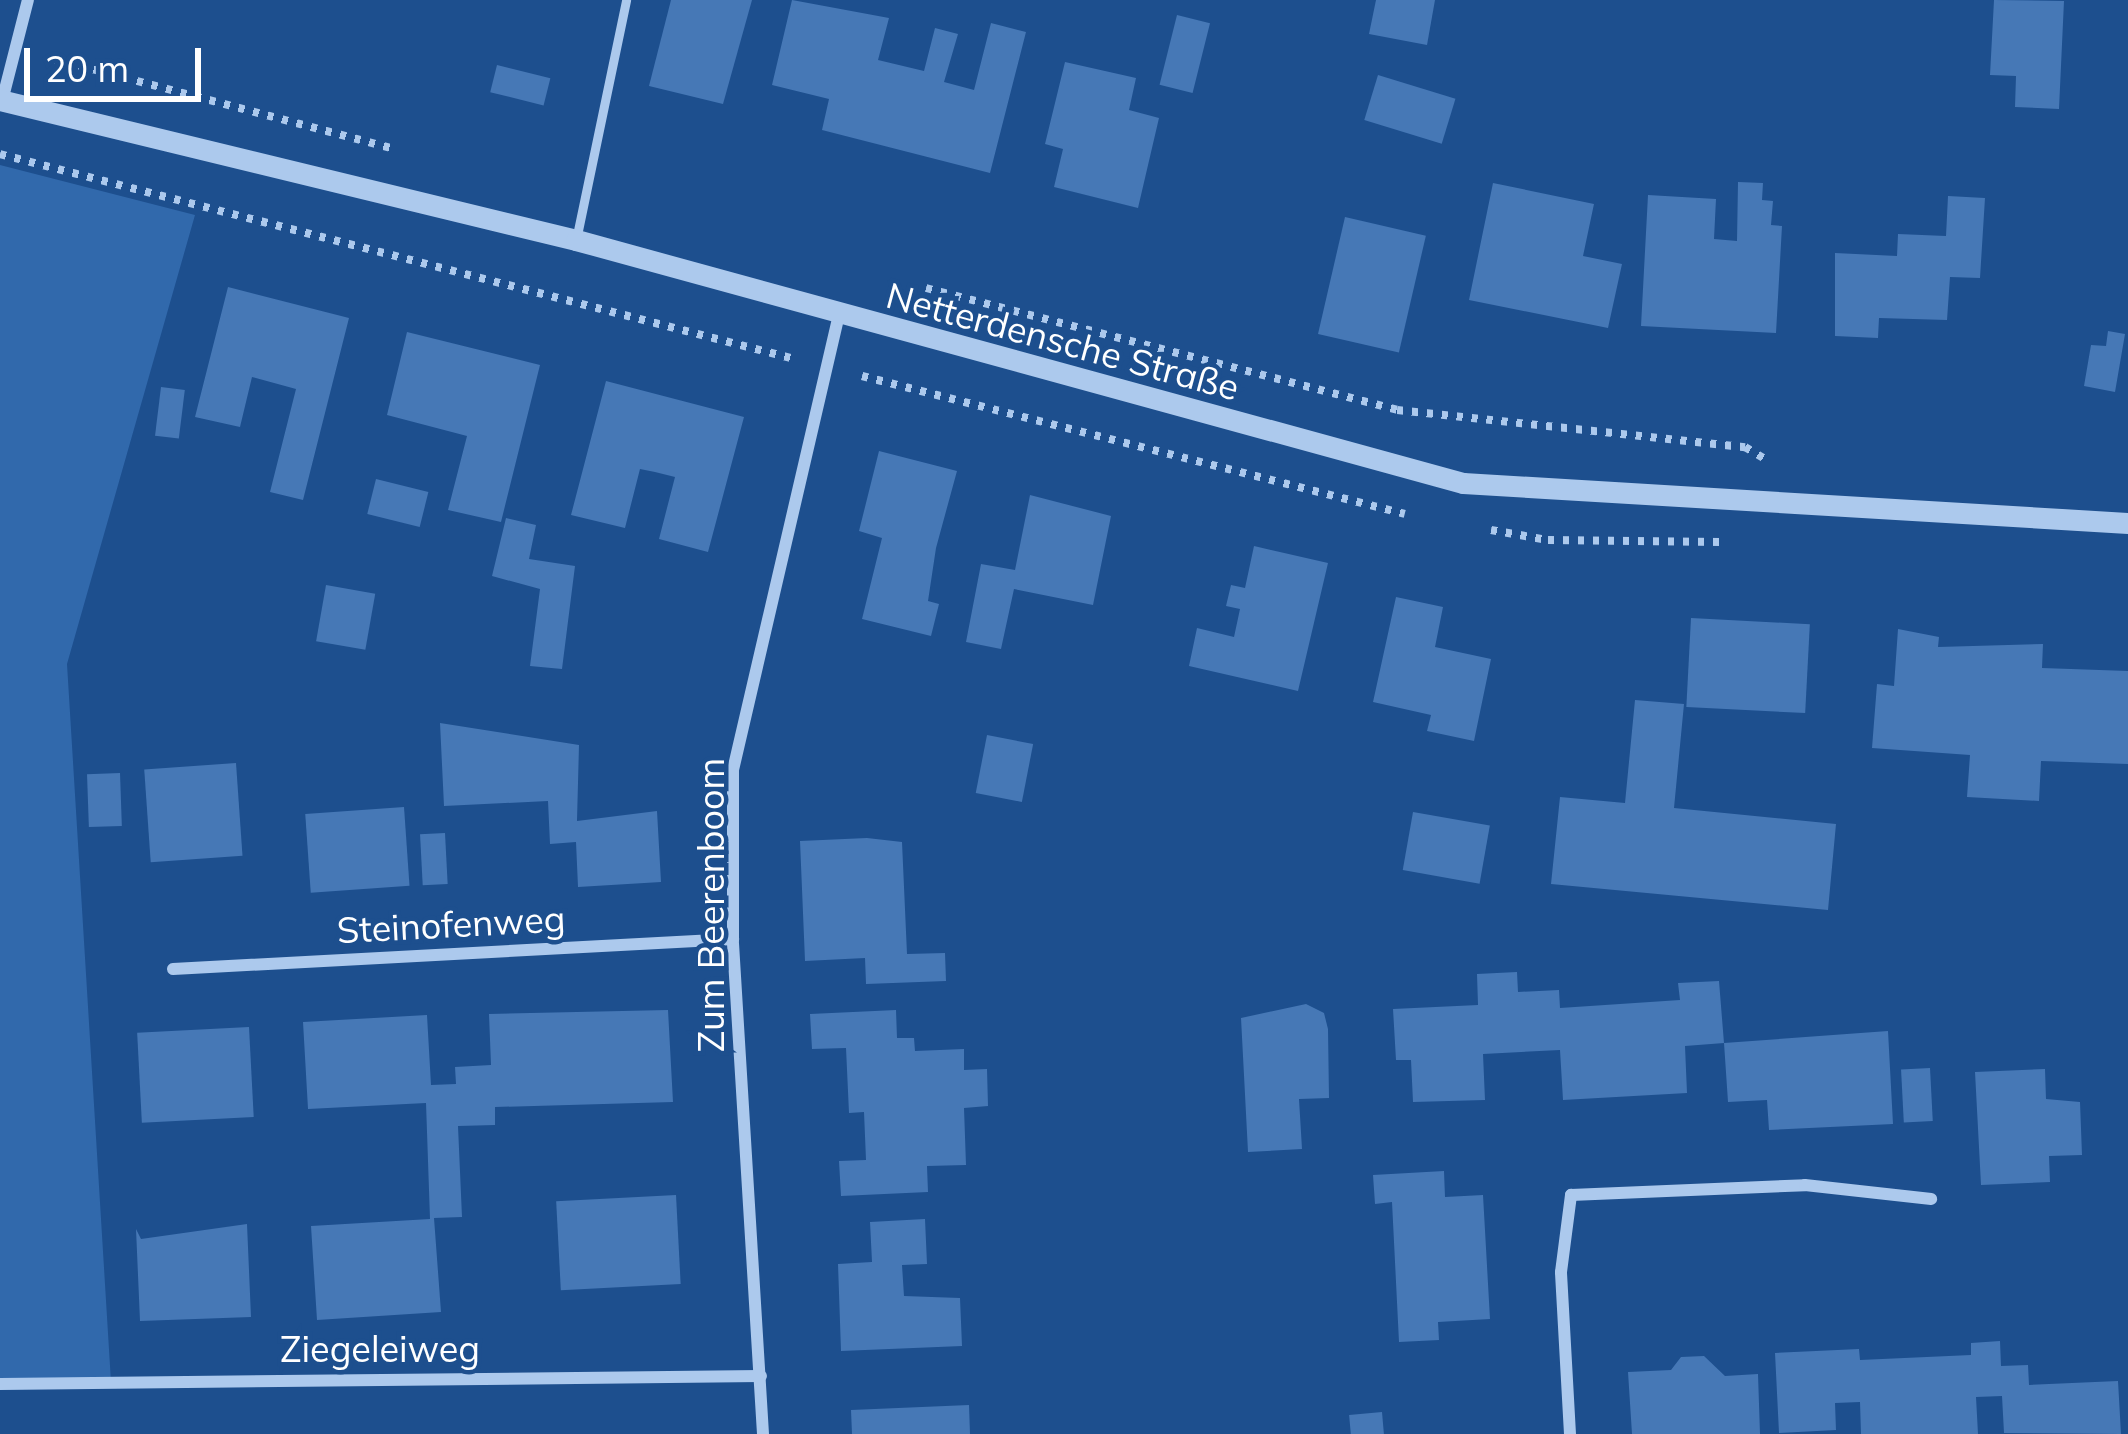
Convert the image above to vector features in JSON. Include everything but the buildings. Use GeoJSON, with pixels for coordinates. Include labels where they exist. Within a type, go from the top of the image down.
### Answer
{"type":"FeatureCollection","features":[{"type":"Feature","properties":{"kind":"street"},"geometry":{"type":"LineString","coordinates":[[1,100],[28,0]]}},
{"type":"Feature","properties":{"kind":"street","name":"Netterdensche Straße"},"geometry":{"type":"LineString","coordinates":[[1,100],[576,240],[1463,483],[2128,523]]}},
{"type":"Feature","properties":{"kind":"street","name":"Zum Beerenboom"},"geometry":{"type":"LineString","coordinates":[[763,1434],[733,939],[733,770],[839,314]]}},
{"type":"Feature","properties":{"kind":"street","name":"Steinofenweg"},"geometry":{"type":"LineString","coordinates":[[173,969],[733,939]]}},
{"type":"Feature","properties":{"kind":"street"},"geometry":{"type":"LineString","coordinates":[[1570,1434],[1561,1272],[1570,1196],[1805,1185],[1931,1198]]}},
{"type":"Feature","properties":{"kind":"street","name":"Ziegeleiweg"},"geometry":{"type":"LineString","coordinates":[[0,1384],[761,1376]]}},
{"type":"Feature","properties":{"kind":"lane"},"geometry":{"type":"LineString","coordinates":[[576,240],[626,0]]}},
{"type":"Feature","properties":{"kind":"path"},"geometry":{"type":"LineString","coordinates":[[16,49],[403,151]]}},
{"type":"Feature","properties":{"kind":"path"},"geometry":{"type":"LineString","coordinates":[[909,284],[1397,410],[1745,447],[1784,469]]}},
{"type":"Feature","properties":{"kind":"shaded area"},"geometry":{"type":"Polygon","coordinates":[[[0,165],[195,215],[67,664],[111,1382],[0,1384],[0,165]]]}}]}
